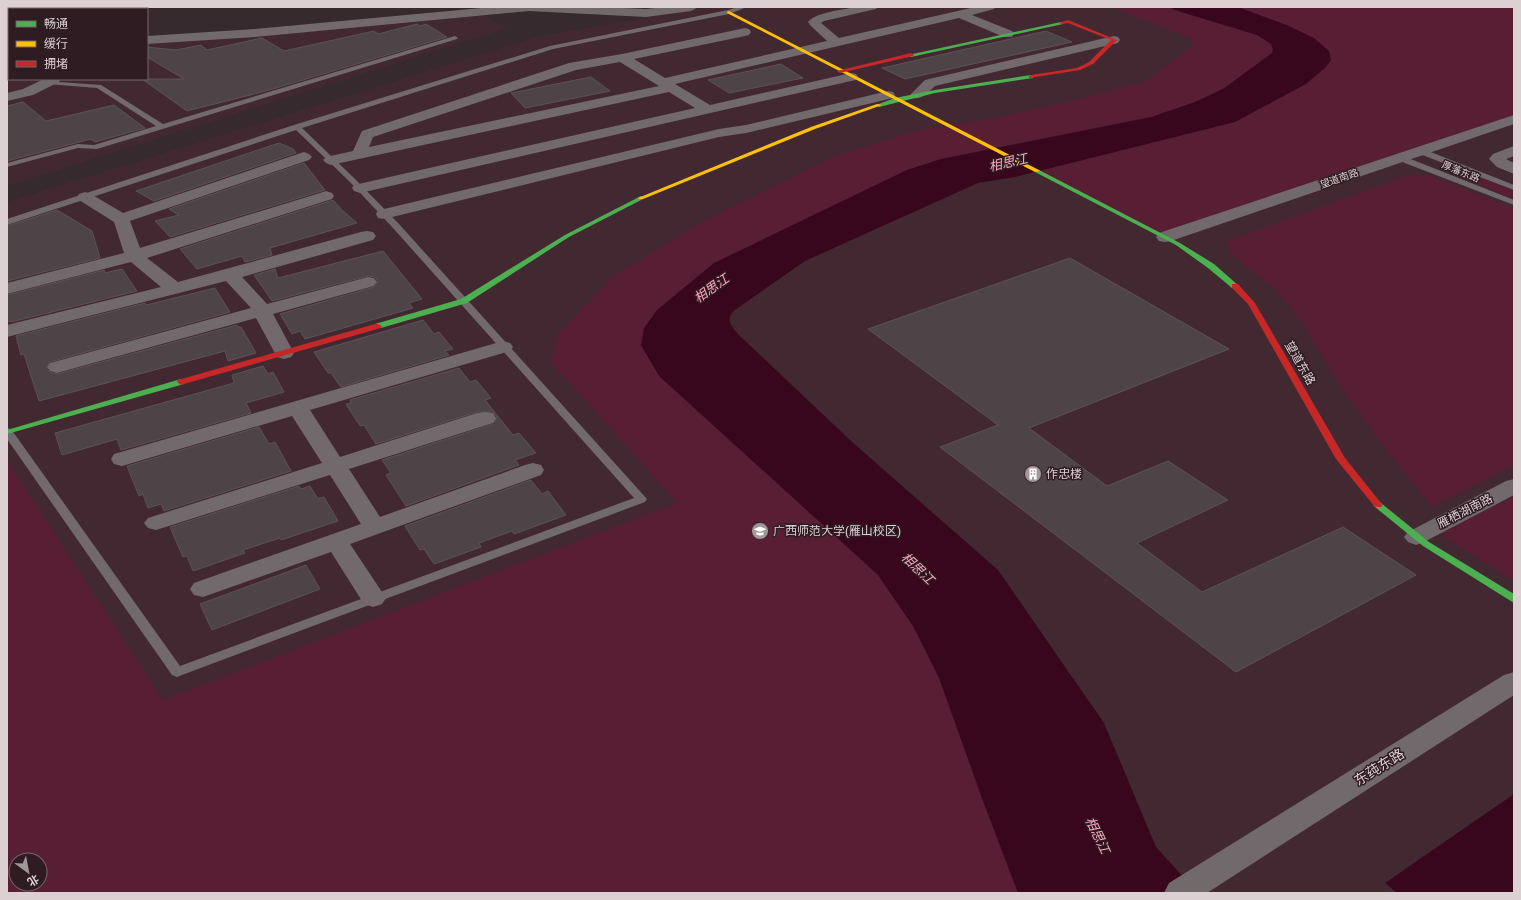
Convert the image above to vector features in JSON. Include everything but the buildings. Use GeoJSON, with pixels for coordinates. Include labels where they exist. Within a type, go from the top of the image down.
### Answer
{"type":"FeatureCollection","features":[{"type":"Feature","properties":{"kind":"street"},"geometry":{"type":"LineString","coordinates":[[148,40],[255,33],[528,7],[646,13],[691,7]]}},
{"type":"Feature","properties":{"kind":"street"},"geometry":{"type":"LineString","coordinates":[[836,42],[814,22],[820,18],[872,7]]}},
{"type":"Feature","properties":{"kind":"street"},"geometry":{"type":"LineString","coordinates":[[331,160],[668,85],[802,50],[990,7]]}},
{"type":"Feature","properties":{"kind":"street","name":"望道东路"},"geometry":{"type":"LineString","coordinates":[[729,12],[846,74],[1165,237],[1217,268],[1251,303],[1341,459],[1358,483],[1378,505],[1416,536],[1514,599]]}},
{"type":"Feature","properties":{"kind":"street"},"geometry":{"type":"LineString","coordinates":[[960,14],[1008,34]]}},
{"type":"Feature","properties":{"kind":"street"},"geometry":{"type":"LineString","coordinates":[[360,188],[707,109],[1008,34],[1068,21],[1114,40]]}},
{"type":"Feature","properties":{"kind":"street"},"geometry":{"type":"LineString","coordinates":[[359,154],[367,134],[574,66],[622,58],[745,32]]}},
{"type":"Feature","properties":{"kind":"street"},"geometry":{"type":"LineString","coordinates":[[917,95],[930,83],[1114,40]]}},
{"type":"Feature","properties":{"kind":"street"},"geometry":{"type":"LineString","coordinates":[[384,214],[719,132],[737,130],[892,97],[917,95],[1069,72],[1092,63],[1114,40]]}},
{"type":"Feature","properties":{"kind":"street"},"geometry":{"type":"LineString","coordinates":[[622,58],[707,109]]}},
{"type":"Feature","properties":{"kind":"street"},"geometry":{"type":"LineString","coordinates":[[1004,66],[1030,78]]}},
{"type":"Feature","properties":{"kind":"street"},"geometry":{"type":"LineString","coordinates":[[7,97],[28,92],[50,81]]}},
{"type":"Feature","properties":{"kind":"street"},"geometry":{"type":"LineString","coordinates":[[7,432],[464,301],[567,236],[642,197],[892,97]]}},
{"type":"Feature","properties":{"kind":"street","name":"望道南路"},"geometry":{"type":"LineString","coordinates":[[1165,237],[1514,119]]}},
{"type":"Feature","properties":{"kind":"street"},"geometry":{"type":"LineString","coordinates":[[737,130],[770,145]]}},
{"type":"Feature","properties":{"kind":"street"},"geometry":{"type":"LineString","coordinates":[[1514,151],[1498,157],[1497,159],[1502,164],[1514,170]]}},
{"type":"Feature","properties":{"kind":"street"},"geometry":{"type":"LineString","coordinates":[[121,219],[304,157]]}},
{"type":"Feature","properties":{"kind":"street"},"geometry":{"type":"LineString","coordinates":[[7,289],[134,256],[326,196]]}},
{"type":"Feature","properties":{"kind":"street"},"geometry":{"type":"LineString","coordinates":[[85,197],[121,219],[134,256],[175,289]]}},
{"type":"Feature","properties":{"kind":"street"},"geometry":{"type":"LineString","coordinates":[[8,331],[175,289],[367,236]]}},
{"type":"Feature","properties":{"kind":"street"},"geometry":{"type":"LineString","coordinates":[[230,274],[259,306],[284,353]]}},
{"type":"Feature","properties":{"kind":"street"},"geometry":{"type":"LineString","coordinates":[[57,367],[368,282]]}},
{"type":"Feature","properties":{"kind":"street"},"geometry":{"type":"LineString","coordinates":[[122,459],[504,347]]}},
{"type":"Feature","properties":{"kind":"street"},"geometry":{"type":"LineString","coordinates":[[297,408],[375,527]]}},
{"type":"Feature","properties":{"kind":"street"},"geometry":{"type":"LineString","coordinates":[[156,523],[485,418]]}},
{"type":"Feature","properties":{"kind":"street"},"geometry":{"type":"LineString","coordinates":[[203,589],[534,470]]}},
{"type":"Feature","properties":{"kind":"street","name":"雁栖湖南路"},"geometry":{"type":"LineString","coordinates":[[1416,536],[1514,486]]}},
{"type":"Feature","properties":{"kind":"street"},"geometry":{"type":"LineString","coordinates":[[336,541],[373,598]]}},
{"type":"Feature","properties":{"kind":"street","name":"东莼东路"},"geometry":{"type":"LineString","coordinates":[[1180,893],[1514,682]]}},
{"type":"Feature","properties":{"kind":"lane"},"geometry":{"type":"LineString","coordinates":[[7,222],[297,127],[552,47],[729,12],[744,7]]}},
{"type":"Feature","properties":{"kind":"lane"},"geometry":{"type":"LineString","coordinates":[[7,165],[78,146],[94,147],[455,38]]}},
{"type":"Feature","properties":{"kind":"lane"},"geometry":{"type":"LineString","coordinates":[[50,81],[99,86],[163,126]]}},
{"type":"Feature","properties":{"kind":"lane"},"geometry":{"type":"LineString","coordinates":[[7,432],[177,672],[641,499],[464,301],[360,188],[297,127]]}},
{"type":"Feature","properties":{"kind":"lane","name":"厚藩东路"},"geometry":{"type":"LineString","coordinates":[[1420,151],[1514,188]]}},
{"type":"Feature","properties":{"kind":"lane","name":"厚藩东路"},"geometry":{"type":"LineString","coordinates":[[1400,158],[1514,203]]}},
{"type":"Feature","properties":{"kind":"shaded area"},"geometry":{"type":"Polygon","coordinates":[[[7,7],[133,7],[8,8],[7,14],[7,7]]]}},
{"type":"Feature","properties":{"kind":"shaded area","name":"广西师范大学(雁山校区)"},"geometry":{"type":"Polygon","coordinates":[[[705,7],[1514,7],[1514,893],[7,893],[7,202],[544,35],[705,7]]]}},
{"type":"Feature","properties":{"kind":"shaded area"},"geometry":{"type":"Polygon","coordinates":[[[1110,7],[1168,7],[1257,35],[1271,44],[1273,49],[1272,53],[1223,89],[1195,102],[1151,117],[941,159],[907,170],[714,263],[657,310],[878,575],[913,626],[939,678],[1018,893],[7,893],[7,460],[163,700],[677,503],[551,362],[556,336],[613,276],[710,217],[831,157],[919,130],[995,118],[1088,97],[1147,80],[1193,45],[1192,39],[1110,7]]]}},
{"type":"Feature","properties":{"kind":"shaded area"},"geometry":{"type":"Polygon","coordinates":[[[1238,7],[1514,7],[1514,119],[1165,237],[1038,171],[1235,122],[1289,26],[1238,7]]]}},
{"type":"Feature","properties":{"kind":"shaded area"},"geometry":{"type":"Polygon","coordinates":[[[477,12],[508,28],[7,186],[7,38],[8,80],[148,80],[148,42],[165,43],[477,12]]]}},
{"type":"Feature","properties":{"kind":"shaded area"},"geometry":{"type":"Polygon","coordinates":[[[1411,174],[1431,176],[1514,209],[1514,465],[1432,507],[1386,450],[1341,387],[1301,321],[1274,288],[1231,254],[1227,241],[1411,174]]]}},
{"type":"Feature","properties":{"kind":"shaded area"},"geometry":{"type":"Polygon","coordinates":[[[1470,177],[1479,177],[1514,191],[1514,199],[1467,179],[1470,177]]]}},
{"type":"Feature","properties":{"kind":"shaded area"},"geometry":{"type":"Polygon","coordinates":[[[1514,496],[1514,581],[1440,534],[1514,496]]]}},
{"type":"Feature","properties":{"kind":"water","name":"相思江"},"geometry":{"type":"Polygon","coordinates":[[[1168,7],[1238,7],[1289,26],[1314,38],[1329,51],[1331,60],[1326,67],[1306,84],[1235,122],[1015,177],[978,183],[805,261],[735,310],[730,317],[730,323],[740,336],[851,441],[998,570],[1104,723],[1156,847],[1198,893],[1018,893],[939,678],[913,626],[878,575],[659,376],[641,345],[644,328],[657,310],[714,263],[907,170],[941,159],[1151,117],[1195,102],[1223,89],[1272,53],[1273,49],[1271,44],[1257,35],[1168,7]]]}},
{"type":"Feature","properties":{"kind":"water"},"geometry":{"type":"Polygon","coordinates":[[[1514,794],[1514,893],[1397,893],[1385,883],[1514,794]]]}},
{"type":"Feature","properties":{"kind":"traffic: fast"},"geometry":{"type":"LineString","coordinates":[[911,55],[1061,23]]}},
{"type":"Feature","properties":{"kind":"traffic: fast"},"geometry":{"type":"LineString","coordinates":[[879,105],[935,91],[1031,77]]}},
{"type":"Feature","properties":{"kind":"traffic: fast"},"geometry":{"type":"LineString","coordinates":[[1037,171],[1178,244],[1211,266],[1235,286]]}},
{"type":"Feature","properties":{"kind":"traffic: fast"},"geometry":{"type":"LineString","coordinates":[[378,326],[464,301],[567,236],[641,198]]}},
{"type":"Feature","properties":{"kind":"traffic: fast"},"geometry":{"type":"LineString","coordinates":[[8,432],[181,382]]}},
{"type":"Feature","properties":{"kind":"traffic: fast"},"geometry":{"type":"LineString","coordinates":[[1378,505],[1426,544],[1514,599]]}},
{"type":"Feature","properties":{"kind":"traffic: slow"},"geometry":{"type":"LineString","coordinates":[[729,12],[1037,171]]}},
{"type":"Feature","properties":{"kind":"traffic: slow"},"geometry":{"type":"LineString","coordinates":[[641,198],[813,128],[879,105]]}},
{"type":"Feature","properties":{"kind":"traffic: jam"},"geometry":{"type":"LineString","coordinates":[[1031,77],[1078,69],[1091,63],[1114,40],[1068,21],[1061,23]]}},
{"type":"Feature","properties":{"kind":"traffic: jam"},"geometry":{"type":"LineString","coordinates":[[840,71],[911,55]]}},
{"type":"Feature","properties":{"kind":"traffic: jam"},"geometry":{"type":"LineString","coordinates":[[1235,286],[1251,303],[1341,459],[1378,505]]}},
{"type":"Feature","properties":{"kind":"traffic: jam"},"geometry":{"type":"LineString","coordinates":[[181,382],[378,326]]}},
{"type":"Feature","properties":{"kind":"place","name":"作忠楼"},"geometry":{"type":"Point","coordinates":[1033,474]}},
{"type":"Feature","properties":{"kind":"place","name":"广西师范大学(雁山校区)"},"geometry":{"type":"Point","coordinates":[760,531]}}]}
